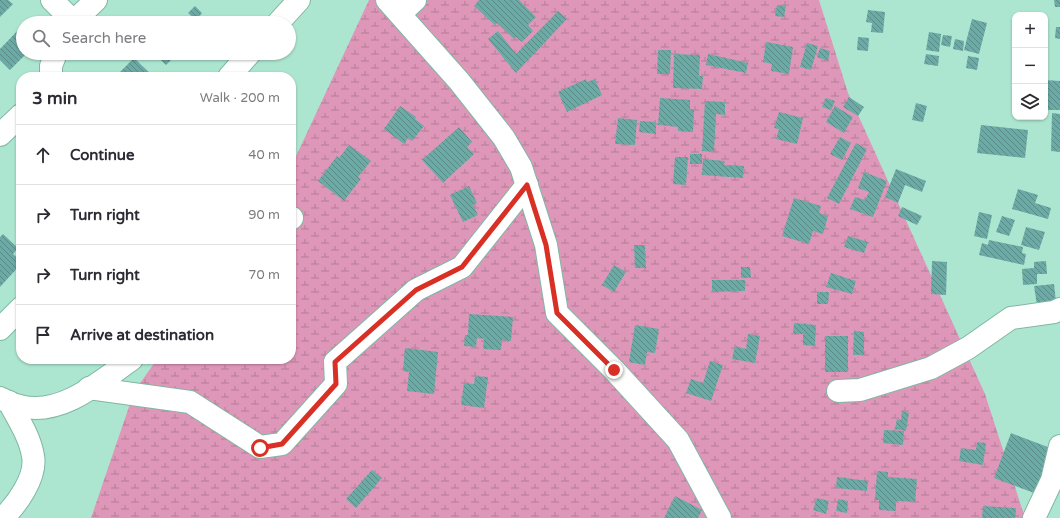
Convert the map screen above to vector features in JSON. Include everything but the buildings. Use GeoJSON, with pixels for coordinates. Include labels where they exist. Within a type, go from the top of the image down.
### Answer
{"type":"FeatureCollection","features":[{"type":"Feature","properties":{"kind":"street"},"geometry":{"type":"LineString","coordinates":[[52,0],[67,16]]}},
{"type":"Feature","properties":{"kind":"street"},"geometry":{"type":"LineString","coordinates":[[79,16],[96,0]]}},
{"type":"Feature","properties":{"kind":"street"},"geometry":{"type":"LineString","coordinates":[[284,16],[299,0]]}},
{"type":"Feature","properties":{"kind":"street"},"geometry":{"type":"LineString","coordinates":[[400,5],[504,138],[521,167],[546,245],[557,313],[614,370],[678,440],[720,518]]}},
{"type":"Feature","properties":{"kind":"street"},"geometry":{"type":"LineString","coordinates":[[233,72],[244,60]]}},
{"type":"Feature","properties":{"kind":"street"},"geometry":{"type":"LineString","coordinates":[[0,135],[16,120]]}},
{"type":"Feature","properties":{"kind":"street"},"geometry":{"type":"LineString","coordinates":[[89,388],[190,402],[260,448],[282,444],[336,384],[335,362],[416,290],[462,267],[527,185]]}},
{"type":"Feature","properties":{"kind":"street"},"geometry":{"type":"LineString","coordinates":[[838,391],[860,390],[931,368],[968,348],[1011,318],[1054,312],[1060,309]]}},
{"type":"Feature","properties":{"kind":"street"},"geometry":{"type":"LineString","coordinates":[[0,329],[16,313]]}},
{"type":"Feature","properties":{"kind":"street"},"geometry":{"type":"LineString","coordinates":[[5,400],[20,406],[37,408],[63,403],[89,388],[125,364]]}},
{"type":"Feature","properties":{"kind":"street"},"geometry":{"type":"LineString","coordinates":[[3,518],[20,500],[33,470],[34,457],[30,443],[5,400]]}},
{"type":"Feature","properties":{"kind":"street"},"geometry":{"type":"LineString","coordinates":[[1034,518],[1052,480],[1060,446]]}},
{"type":"Feature","properties":{"kind":"green space"},"geometry":{"type":"Polygon","coordinates":[[[369,0],[819,0],[848,93],[985,394],[1025,518],[91,518],[134,392],[154,364],[296,364],[296,156],[369,0]]]}},
{"type":"Feature","properties":{"kind":"route"},"geometry":{"type":"LineString","coordinates":[[260,448],[282,444],[336,384],[335,362],[416,290],[462,267],[527,185],[546,245],[557,313],[614,370]]}}]}
